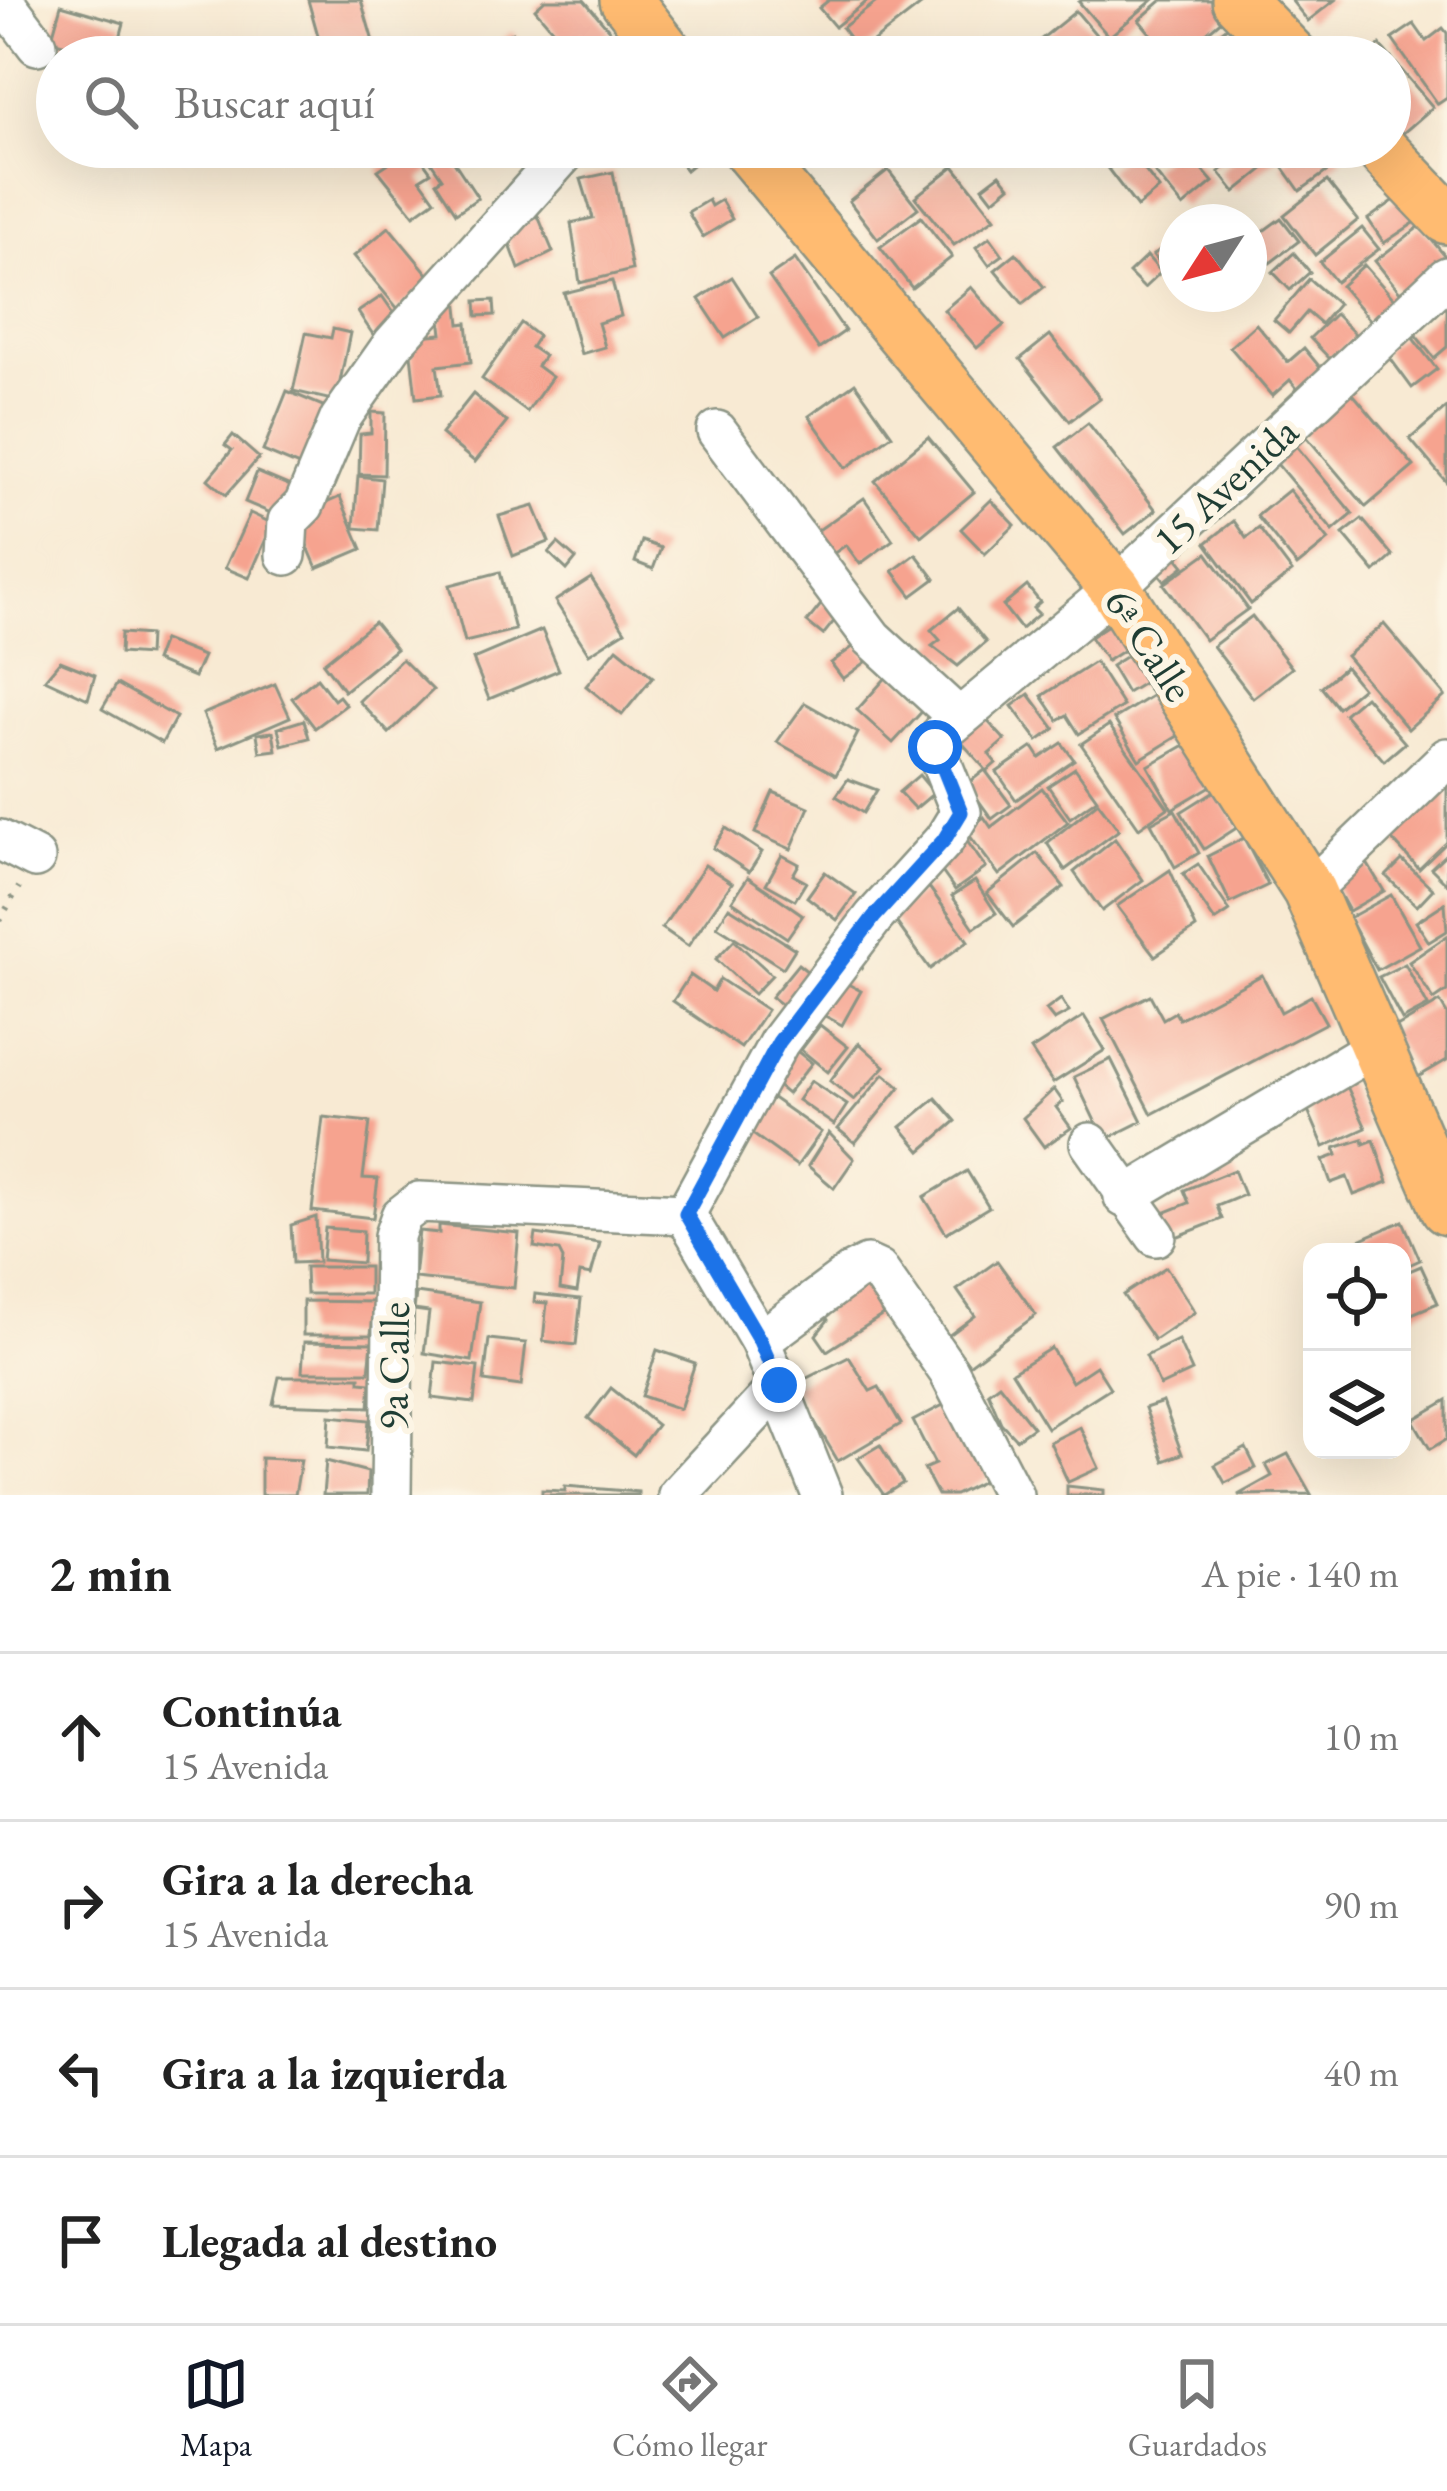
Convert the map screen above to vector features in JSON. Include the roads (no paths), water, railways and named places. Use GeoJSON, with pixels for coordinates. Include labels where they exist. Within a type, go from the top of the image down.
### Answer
{"type":"FeatureCollection","features":[{"type":"Feature","properties":{"kind":"main road"},"geometry":{"type":"LineString","coordinates":[[626,0],[650,36]]}},
{"type":"Feature","properties":{"kind":"main road"},"geometry":{"type":"LineString","coordinates":[[1238,0],[1273,36]]}},
{"type":"Feature","properties":{"kind":"main road","name":"6ª Calle"},"geometry":{"type":"LineString","coordinates":[[764,168],[1115,588],[1309,891],[1447,1209]]}},
{"type":"Feature","properties":{"kind":"main road"},"geometry":{"type":"LineString","coordinates":[[1399,168],[1447,218]]}},
{"type":"Feature","properties":{"kind":"street"},"geometry":{"type":"LineString","coordinates":[[3,0],[36,44]]}},
{"type":"Feature","properties":{"kind":"street"},"geometry":{"type":"LineString","coordinates":[[286,555],[288,521],[304,506],[353,400],[393,344],[551,168]]}},
{"type":"Feature","properties":{"kind":"street","name":"15 Avenida"},"geometry":{"type":"LineString","coordinates":[[959,718],[1115,588],[1447,277]]}},
{"type":"Feature","properties":{"kind":"street"},"geometry":{"type":"LineString","coordinates":[[717,431],[872,638],[959,718],[935,747],[961,812],[944,840],[874,917],[779,1042],[686,1214],[760,1341],[822,1495]]}},
{"type":"Feature","properties":{"kind":"street"},"geometry":{"type":"LineString","coordinates":[[1309,891],[1447,758]]}},
{"type":"Feature","properties":{"kind":"street"},"geometry":{"type":"LineString","coordinates":[[1124,1197],[1377,1046]]}},
{"type":"Feature","properties":{"kind":"street"},"geometry":{"type":"LineString","coordinates":[[1090,1142],[1156,1237]]}},
{"type":"Feature","properties":{"kind":"street","name":"9a Calle"},"geometry":{"type":"LineString","coordinates":[[392,1495],[394,1236],[401,1216],[419,1202],[686,1214]]}},
{"type":"Feature","properties":{"kind":"street"},"geometry":{"type":"LineString","coordinates":[[760,1341],[853,1272],[866,1265],[878,1270],[949,1372],[1013,1495]]}},
{"type":"Feature","properties":{"kind":"street"},"geometry":{"type":"LineString","coordinates":[[677,1495],[779,1385]]}}]}
